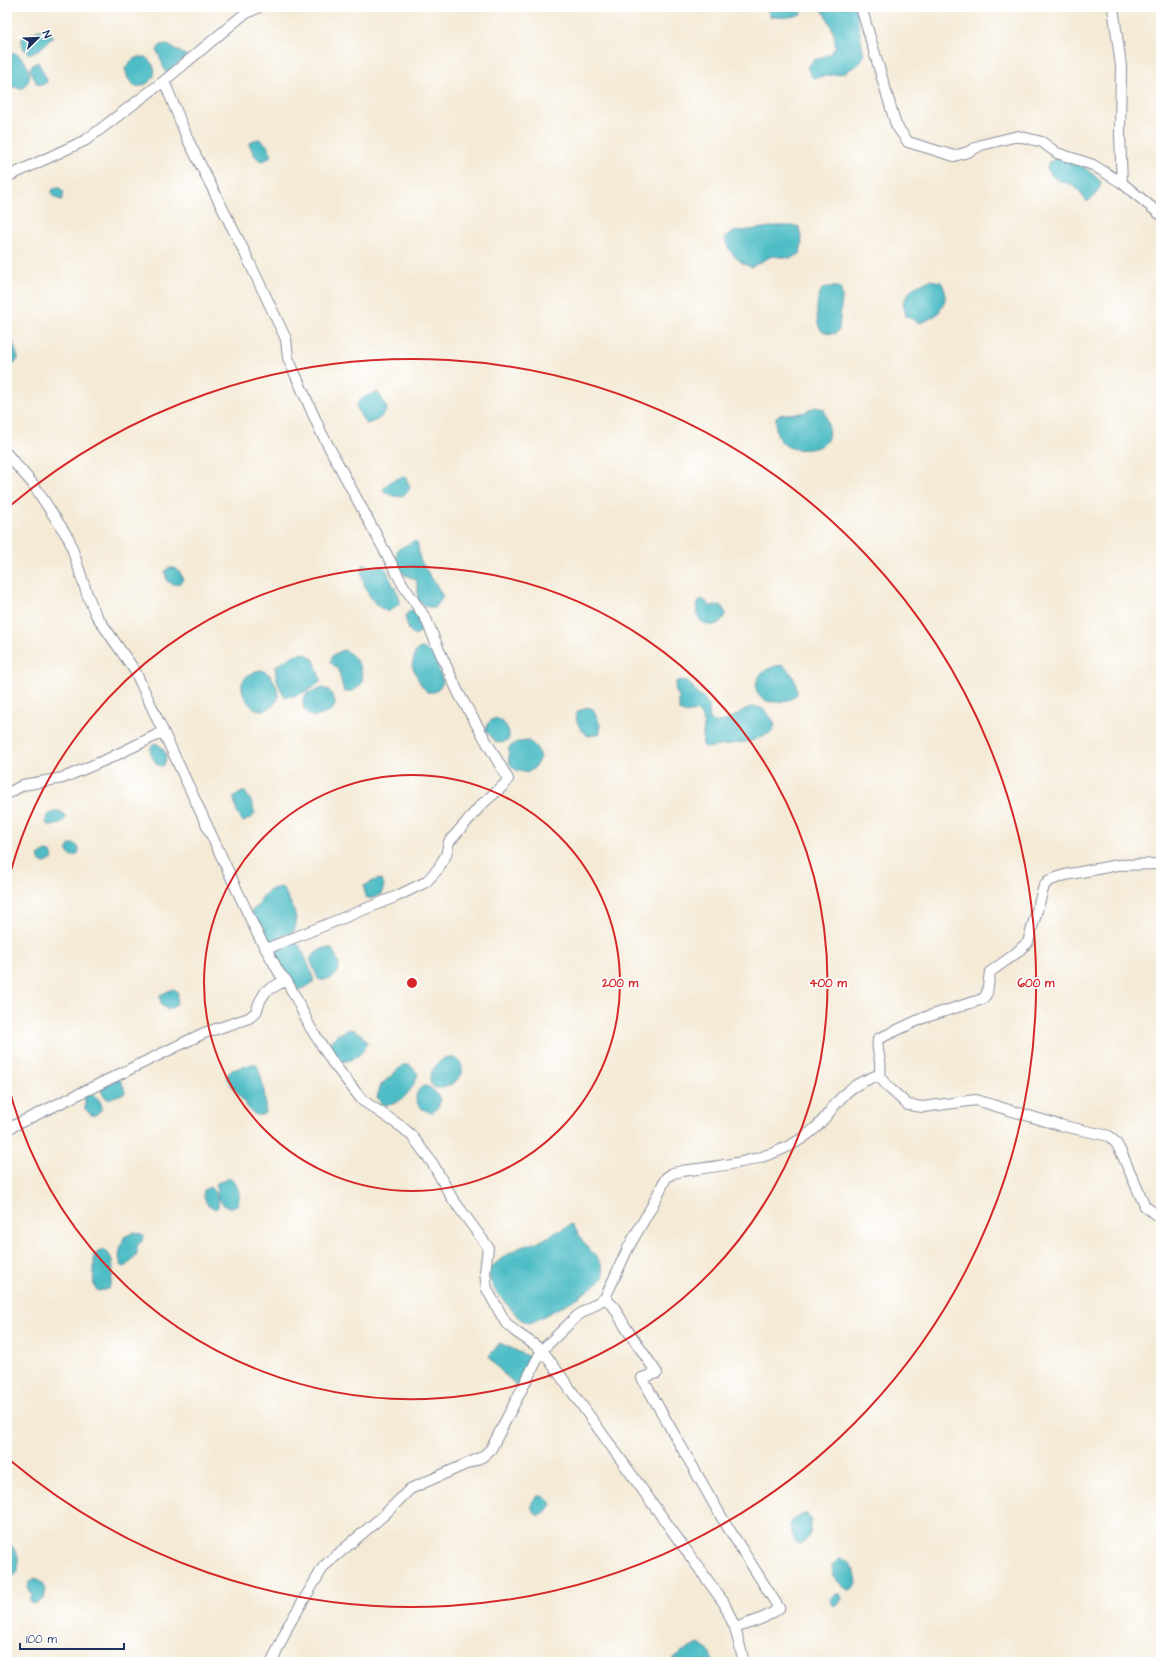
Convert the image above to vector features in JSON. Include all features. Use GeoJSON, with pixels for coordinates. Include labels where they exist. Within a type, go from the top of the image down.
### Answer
{"type":"FeatureCollection","features":[{"type":"Feature","properties":{"kind":"street"},"geometry":{"type":"LineString","coordinates":[[7,177],[86,140],[164,81],[243,15],[259,7]]}},
{"type":"Feature","properties":{"kind":"street"},"geometry":{"type":"LineString","coordinates":[[861,7],[896,125],[908,142],[954,156],[968,152],[981,145],[1018,136],[1042,142],[1057,153],[1093,165],[1122,182],[1161,215]]}},
{"type":"Feature","properties":{"kind":"street"},"geometry":{"type":"LineString","coordinates":[[1113,7],[1121,66],[1120,135],[1122,182]]}},
{"type":"Feature","properties":{"kind":"street"},"geometry":{"type":"LineString","coordinates":[[164,81],[188,140],[286,339],[288,358],[321,432],[403,585],[426,619],[459,694],[508,779],[504,785],[481,805],[449,842],[446,855],[438,869],[426,882],[395,897],[266,949]]}},
{"type":"Feature","properties":{"kind":"street"},"geometry":{"type":"LineString","coordinates":[[7,454],[33,484],[69,539],[87,594],[96,615],[135,670],[266,949],[280,974],[286,980],[296,996],[310,1027],[333,1063],[362,1100],[402,1127],[412,1136],[433,1164],[452,1198],[488,1247],[484,1272],[488,1289],[506,1323],[516,1332],[542,1350],[724,1603],[735,1628],[744,1662]]}},
{"type":"Feature","properties":{"kind":"street"},"geometry":{"type":"LineString","coordinates":[[7,794],[23,785],[63,778],[110,758],[163,732]]}},
{"type":"Feature","properties":{"kind":"street"},"geometry":{"type":"LineString","coordinates":[[272,1662],[288,1626],[324,1566],[384,1515],[410,1489],[482,1457],[491,1448],[542,1350],[577,1316],[605,1298],[628,1248],[666,1178],[673,1173],[682,1171],[747,1161],[789,1146],[812,1132],[845,1093],[857,1084],[878,1075],[882,1067],[877,1044],[878,1039],[923,1018],[983,999],[987,993],[990,972],[1015,954],[1028,942],[1044,886],[1048,881],[1065,875],[1118,865],[1161,864]]}},
{"type":"Feature","properties":{"kind":"street"},"geometry":{"type":"LineString","coordinates":[[7,1129],[197,1036],[249,1018],[256,1012],[266,991],[286,980]]}},
{"type":"Feature","properties":{"kind":"street"},"geometry":{"type":"LineString","coordinates":[[878,1075],[908,1106],[923,1107],[976,1100],[1059,1125],[1109,1136],[1116,1143],[1145,1206],[1161,1219]]}},
{"type":"Feature","properties":{"kind":"street"},"geometry":{"type":"LineString","coordinates":[[605,1298],[614,1307],[626,1328],[657,1373],[642,1378],[718,1512],[779,1608],[769,1616],[735,1628]]}},
{"type":"Feature","properties":{"kind":"water"},"geometry":{"type":"Polygon","coordinates":[[[766,7],[802,7],[801,14],[782,17],[770,16],[766,7]]]}},
{"type":"Feature","properties":{"kind":"water"},"geometry":{"type":"Polygon","coordinates":[[[820,7],[855,7],[864,55],[860,63],[844,73],[813,78],[807,68],[814,60],[830,54],[835,48],[831,26],[820,7]]]}},
{"type":"Feature","properties":{"kind":"water"},"geometry":{"type":"Polygon","coordinates":[[[39,30],[50,31],[53,37],[39,50],[29,54],[24,49],[21,41],[23,37],[39,30]]]}},
{"type":"Feature","properties":{"kind":"water"},"geometry":{"type":"Polygon","coordinates":[[[166,44],[187,56],[166,73],[157,50],[161,45],[166,44]]]}},
{"type":"Feature","properties":{"kind":"water"},"geometry":{"type":"Polygon","coordinates":[[[9,52],[21,58],[29,70],[29,79],[23,88],[16,88],[8,82],[6,65],[7,53],[9,52]]]}},
{"type":"Feature","properties":{"kind":"water"},"geometry":{"type":"Polygon","coordinates":[[[145,57],[153,66],[155,71],[152,79],[148,83],[136,87],[128,79],[125,68],[133,59],[145,57]]]}},
{"type":"Feature","properties":{"kind":"water"},"geometry":{"type":"Polygon","coordinates":[[[38,62],[47,80],[47,82],[42,85],[37,84],[30,70],[31,66],[38,62]]]}},
{"type":"Feature","properties":{"kind":"water"},"geometry":{"type":"Polygon","coordinates":[[[259,139],[266,144],[270,151],[271,156],[266,160],[260,161],[255,156],[249,144],[254,140],[259,139]]]}},
{"type":"Feature","properties":{"kind":"water"},"geometry":{"type":"Polygon","coordinates":[[[1057,158],[1075,162],[1101,182],[1096,193],[1087,202],[1077,189],[1052,176],[1047,167],[1049,162],[1057,158]]]}},
{"type":"Feature","properties":{"kind":"water"},"geometry":{"type":"Polygon","coordinates":[[[54,188],[60,188],[64,192],[62,200],[55,198],[51,193],[54,188]]]}},
{"type":"Feature","properties":{"kind":"water"},"geometry":{"type":"Polygon","coordinates":[[[778,226],[799,227],[802,243],[800,254],[791,258],[772,256],[751,267],[746,265],[734,255],[726,242],[725,237],[734,232],[778,226]]]}},
{"type":"Feature","properties":{"kind":"water"},"geometry":{"type":"Polygon","coordinates":[[[930,280],[941,282],[945,290],[945,298],[937,314],[920,323],[906,316],[903,302],[913,288],[930,280]]]}},
{"type":"Feature","properties":{"kind":"water"},"geometry":{"type":"Polygon","coordinates":[[[826,287],[838,287],[841,290],[842,297],[839,329],[836,333],[826,333],[821,330],[818,322],[817,305],[819,294],[826,287]]]}},
{"type":"Feature","properties":{"kind":"water"},"geometry":{"type":"Polygon","coordinates":[[[7,322],[18,358],[17,361],[8,367],[7,322]]]}},
{"type":"Feature","properties":{"kind":"water"},"geometry":{"type":"Polygon","coordinates":[[[375,393],[379,393],[387,409],[378,419],[366,424],[356,406],[361,399],[375,393]]]}},
{"type":"Feature","properties":{"kind":"water"},"geometry":{"type":"Polygon","coordinates":[[[816,407],[824,409],[829,429],[827,440],[821,446],[811,449],[795,449],[786,446],[779,439],[777,434],[776,417],[779,415],[803,413],[816,407]]]}},
{"type":"Feature","properties":{"kind":"water"},"geometry":{"type":"Polygon","coordinates":[[[403,477],[406,478],[410,487],[402,496],[390,495],[383,490],[392,481],[403,477]]]}},
{"type":"Feature","properties":{"kind":"water"},"geometry":{"type":"Polygon","coordinates":[[[414,541],[417,542],[421,561],[443,597],[435,608],[424,606],[417,599],[418,588],[416,580],[398,571],[396,563],[397,550],[414,541]]]}},
{"type":"Feature","properties":{"kind":"water"},"geometry":{"type":"Polygon","coordinates":[[[363,564],[373,568],[382,566],[386,570],[399,595],[400,600],[400,603],[388,612],[377,605],[370,597],[363,580],[363,564]]]}},
{"type":"Feature","properties":{"kind":"water"},"geometry":{"type":"Polygon","coordinates":[[[168,568],[175,568],[181,574],[183,580],[175,584],[167,581],[165,572],[168,568]]]}},
{"type":"Feature","properties":{"kind":"water"},"geometry":{"type":"Polygon","coordinates":[[[701,599],[706,601],[709,606],[721,605],[726,614],[721,621],[715,625],[703,623],[697,612],[697,606],[701,599]]]}},
{"type":"Feature","properties":{"kind":"water"},"geometry":{"type":"Polygon","coordinates":[[[413,610],[419,612],[425,625],[421,632],[414,635],[409,630],[405,617],[408,612],[413,610]]]}},
{"type":"Feature","properties":{"kind":"water"},"geometry":{"type":"Polygon","coordinates":[[[423,648],[439,659],[440,665],[438,668],[443,682],[439,689],[433,692],[427,692],[420,683],[412,666],[415,653],[418,649],[423,648]]]}},
{"type":"Feature","properties":{"kind":"water"},"geometry":{"type":"Polygon","coordinates":[[[343,650],[354,658],[359,664],[362,672],[360,685],[354,690],[344,692],[338,669],[330,662],[333,655],[343,650]]]}},
{"type":"Feature","properties":{"kind":"water"},"geometry":{"type":"Polygon","coordinates":[[[305,653],[314,660],[321,681],[304,692],[285,697],[279,686],[276,666],[296,654],[305,653]]]}},
{"type":"Feature","properties":{"kind":"water"},"geometry":{"type":"Polygon","coordinates":[[[783,665],[794,678],[797,694],[791,699],[783,701],[771,702],[763,699],[758,694],[756,687],[762,673],[771,668],[783,665]]]}},
{"type":"Feature","properties":{"kind":"water"},"geometry":{"type":"Polygon","coordinates":[[[261,670],[265,671],[274,680],[278,697],[273,706],[259,710],[252,707],[246,699],[242,690],[242,685],[243,681],[248,675],[261,670]]]}},
{"type":"Feature","properties":{"kind":"water"},"geometry":{"type":"Polygon","coordinates":[[[680,680],[691,685],[697,695],[702,696],[709,705],[710,721],[720,722],[751,707],[758,707],[766,712],[775,724],[772,732],[751,741],[707,748],[703,745],[704,726],[700,715],[696,711],[684,713],[679,711],[679,696],[675,691],[676,682],[680,680]]]}},
{"type":"Feature","properties":{"kind":"water"},"geometry":{"type":"Polygon","coordinates":[[[323,688],[329,690],[334,699],[335,705],[331,710],[324,714],[310,716],[304,709],[303,699],[307,693],[323,688]]]}},
{"type":"Feature","properties":{"kind":"water"},"geometry":{"type":"Polygon","coordinates":[[[587,707],[593,709],[601,727],[599,734],[588,736],[579,726],[576,719],[577,712],[587,707]]]}},
{"type":"Feature","properties":{"kind":"water"},"geometry":{"type":"Polygon","coordinates":[[[496,718],[505,724],[509,732],[509,739],[502,743],[496,742],[486,731],[489,723],[496,718]]]}},
{"type":"Feature","properties":{"kind":"water"},"geometry":{"type":"Polygon","coordinates":[[[528,741],[536,748],[540,758],[533,769],[523,772],[516,770],[509,761],[509,747],[517,742],[528,741]]]}},
{"type":"Feature","properties":{"kind":"water"},"geometry":{"type":"Polygon","coordinates":[[[155,743],[164,750],[166,759],[163,766],[157,765],[151,755],[150,748],[155,743]]]}},
{"type":"Feature","properties":{"kind":"water"},"geometry":{"type":"Polygon","coordinates":[[[242,792],[245,792],[251,801],[255,814],[243,822],[237,813],[234,799],[234,797],[242,792]]]}},
{"type":"Feature","properties":{"kind":"water"},"geometry":{"type":"Polygon","coordinates":[[[58,811],[62,812],[66,817],[65,819],[59,824],[49,826],[46,818],[50,814],[58,811]]]}},
{"type":"Feature","properties":{"kind":"water"},"geometry":{"type":"Polygon","coordinates":[[[71,844],[75,844],[79,850],[75,856],[71,856],[67,852],[67,848],[71,844]]]}},
{"type":"Feature","properties":{"kind":"water"},"geometry":{"type":"Polygon","coordinates":[[[46,851],[51,852],[53,859],[46,863],[40,862],[38,856],[46,851]]]}},
{"type":"Feature","properties":{"kind":"water"},"geometry":{"type":"Polygon","coordinates":[[[380,879],[384,885],[382,893],[374,898],[368,898],[365,896],[364,886],[380,879]]]}},
{"type":"Feature","properties":{"kind":"water"},"geometry":{"type":"Polygon","coordinates":[[[279,887],[283,888],[294,911],[296,923],[292,933],[268,944],[251,911],[255,909],[267,892],[279,887]]]}},
{"type":"Feature","properties":{"kind":"water"},"geometry":{"type":"Polygon","coordinates":[[[296,942],[301,948],[314,978],[313,983],[297,991],[272,955],[273,949],[296,942]]]}},
{"type":"Feature","properties":{"kind":"water"},"geometry":{"type":"Polygon","coordinates":[[[324,948],[332,949],[337,958],[339,967],[336,975],[322,980],[318,979],[310,959],[315,953],[324,948]]]}},
{"type":"Feature","properties":{"kind":"water"},"geometry":{"type":"Polygon","coordinates":[[[173,989],[176,990],[178,994],[176,1005],[168,1010],[161,1005],[160,995],[173,989]]]}},
{"type":"Feature","properties":{"kind":"water"},"geometry":{"type":"Polygon","coordinates":[[[349,1029],[355,1030],[360,1034],[367,1044],[365,1049],[355,1058],[346,1061],[337,1061],[326,1047],[337,1035],[349,1029]]]}},
{"type":"Feature","properties":{"kind":"water"},"geometry":{"type":"Polygon","coordinates":[[[446,1057],[457,1059],[461,1063],[462,1074],[450,1085],[443,1088],[435,1088],[431,1084],[430,1076],[435,1067],[442,1059],[446,1057]]]}},
{"type":"Feature","properties":{"kind":"water"},"geometry":{"type":"Polygon","coordinates":[[[256,1064],[264,1088],[265,1113],[262,1115],[255,1115],[249,1109],[227,1079],[227,1075],[232,1070],[256,1064]]]}},
{"type":"Feature","properties":{"kind":"water"},"geometry":{"type":"Polygon","coordinates":[[[403,1065],[410,1065],[418,1074],[413,1086],[400,1101],[388,1105],[381,1104],[377,1097],[381,1085],[403,1065]]]}},
{"type":"Feature","properties":{"kind":"water"},"geometry":{"type":"Polygon","coordinates":[[[119,1078],[124,1087],[125,1093],[108,1099],[101,1091],[101,1087],[119,1078]]]}},
{"type":"Feature","properties":{"kind":"water"},"geometry":{"type":"Polygon","coordinates":[[[423,1086],[431,1088],[440,1099],[439,1106],[433,1112],[423,1109],[417,1103],[417,1094],[423,1086]]]}},
{"type":"Feature","properties":{"kind":"water"},"geometry":{"type":"Polygon","coordinates":[[[91,1094],[96,1096],[102,1106],[102,1109],[96,1115],[91,1115],[85,1109],[85,1097],[91,1094]]]}},
{"type":"Feature","properties":{"kind":"water"},"geometry":{"type":"Polygon","coordinates":[[[230,1178],[237,1187],[239,1198],[237,1205],[229,1208],[218,1198],[217,1183],[230,1178]]]}},
{"type":"Feature","properties":{"kind":"water"},"geometry":{"type":"Polygon","coordinates":[[[210,1187],[218,1199],[218,1207],[215,1209],[207,1204],[203,1195],[204,1190],[210,1187]]]}},
{"type":"Feature","properties":{"kind":"water"},"geometry":{"type":"Polygon","coordinates":[[[572,1224],[586,1246],[597,1257],[602,1266],[604,1278],[579,1297],[533,1322],[528,1323],[520,1319],[496,1292],[490,1280],[489,1269],[506,1255],[521,1247],[542,1240],[572,1224]]]}},
{"type":"Feature","properties":{"kind":"water"},"geometry":{"type":"Polygon","coordinates":[[[134,1232],[142,1234],[142,1241],[137,1246],[137,1255],[125,1267],[122,1266],[119,1259],[120,1248],[124,1237],[134,1232]]]}},
{"type":"Feature","properties":{"kind":"water"},"geometry":{"type":"Polygon","coordinates":[[[103,1249],[110,1257],[113,1273],[109,1289],[98,1291],[93,1282],[94,1255],[103,1249]]]}},
{"type":"Feature","properties":{"kind":"water"},"geometry":{"type":"Polygon","coordinates":[[[500,1343],[534,1359],[518,1387],[496,1366],[489,1356],[500,1343]]]}},
{"type":"Feature","properties":{"kind":"water"},"geometry":{"type":"Polygon","coordinates":[[[538,1496],[546,1498],[551,1503],[546,1511],[538,1516],[533,1511],[532,1503],[538,1496]]]}},
{"type":"Feature","properties":{"kind":"water"},"geometry":{"type":"Polygon","coordinates":[[[806,1513],[811,1521],[810,1532],[808,1538],[799,1544],[795,1541],[789,1526],[793,1519],[806,1513]]]}},
{"type":"Feature","properties":{"kind":"water"},"geometry":{"type":"Polygon","coordinates":[[[7,1544],[13,1547],[18,1557],[18,1572],[14,1576],[7,1578],[7,1544]]]}},
{"type":"Feature","properties":{"kind":"water"},"geometry":{"type":"Polygon","coordinates":[[[839,1559],[847,1561],[850,1564],[855,1575],[857,1583],[853,1588],[848,1590],[839,1583],[833,1573],[832,1565],[839,1559]]]}},
{"type":"Feature","properties":{"kind":"water"},"geometry":{"type":"Polygon","coordinates":[[[35,1578],[42,1584],[45,1590],[45,1596],[44,1599],[34,1604],[31,1603],[30,1600],[33,1595],[28,1587],[29,1582],[35,1578]]]}},
{"type":"Feature","properties":{"kind":"water"},"geometry":{"type":"Polygon","coordinates":[[[837,1594],[840,1594],[842,1598],[840,1603],[833,1606],[830,1599],[837,1594]]]}},
{"type":"Feature","properties":{"kind":"water"},"geometry":{"type":"Polygon","coordinates":[[[699,1644],[707,1649],[714,1662],[674,1662],[674,1657],[699,1644]]]}}]}
